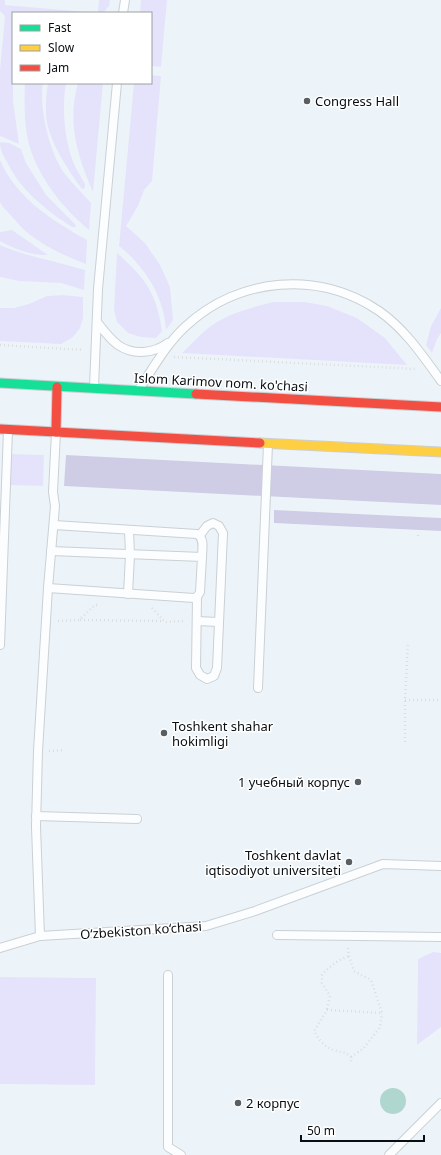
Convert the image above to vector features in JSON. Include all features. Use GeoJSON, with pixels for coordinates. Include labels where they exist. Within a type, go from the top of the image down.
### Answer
{"type":"FeatureCollection","features":[{"type":"Feature","properties":{"kind":"main road","name":"Islom Karimov nom. ko'chasi"},"geometry":{"type":"LineString","coordinates":[[0,383],[441,407]]}},
{"type":"Feature","properties":{"kind":"main road"},"geometry":{"type":"LineString","coordinates":[[56,432],[57,386]]}},
{"type":"Feature","properties":{"kind":"main road"},"geometry":{"type":"LineString","coordinates":[[4,430],[441,452]]}},
{"type":"Feature","properties":{"kind":"lane"},"geometry":{"type":"LineString","coordinates":[[123,12],[125,0]]}},
{"type":"Feature","properties":{"kind":"lane"},"geometry":{"type":"LineString","coordinates":[[94,388],[96,322],[117,84]]}},
{"type":"Feature","properties":{"kind":"lane"},"geometry":{"type":"LineString","coordinates":[[96,322],[119,345],[132,351],[146,352],[160,348],[172,340],[200,314],[216,303],[234,295],[271,285],[290,283],[309,284],[346,293],[364,301],[380,311],[409,337],[441,382]]}},
{"type":"Feature","properties":{"kind":"lane"},"geometry":{"type":"LineString","coordinates":[[137,391],[172,340]]}},
{"type":"Feature","properties":{"kind":"lane"},"geometry":{"type":"LineString","coordinates":[[0,645],[4,430]]}},
{"type":"Feature","properties":{"kind":"lane"},"geometry":{"type":"LineString","coordinates":[[40,936],[36,816],[38,751],[48,588],[54,525],[55,506],[53,492],[56,432]]}},
{"type":"Feature","properties":{"kind":"lane"},"geometry":{"type":"LineString","coordinates":[[258,688],[268,443]]}},
{"type":"Feature","properties":{"kind":"lane"},"geometry":{"type":"LineString","coordinates":[[213,523],[219,526],[223,533],[217,668],[214,676],[206,679],[196,668],[198,597],[200,592],[202,557],[202,538],[200,535],[207,526],[213,523]]}},
{"type":"Feature","properties":{"kind":"lane"},"geometry":{"type":"LineString","coordinates":[[54,525],[200,535]]}},
{"type":"Feature","properties":{"kind":"lane"},"geometry":{"type":"LineString","coordinates":[[128,594],[130,530]]}},
{"type":"Feature","properties":{"kind":"lane"},"geometry":{"type":"LineString","coordinates":[[51,551],[202,557]]}},
{"type":"Feature","properties":{"kind":"lane"},"geometry":{"type":"LineString","coordinates":[[48,588],[194,598],[198,597]]}},
{"type":"Feature","properties":{"kind":"lane"},"geometry":{"type":"LineString","coordinates":[[197,621],[218,622]]}},
{"type":"Feature","properties":{"kind":"lane"},"geometry":{"type":"LineString","coordinates":[[36,816],[137,819]]}},
{"type":"Feature","properties":{"kind":"lane","name":"O‘zbekiston ko‘chasi"},"geometry":{"type":"LineString","coordinates":[[0,948],[40,936],[206,926],[254,911],[383,864],[441,866]]}},
{"type":"Feature","properties":{"kind":"lane"},"geometry":{"type":"LineString","coordinates":[[277,935],[441,937]]}},
{"type":"Feature","properties":{"kind":"lane"},"geometry":{"type":"LineString","coordinates":[[168,975],[168,1147],[181,1155]]}},
{"type":"Feature","properties":{"kind":"lane"},"geometry":{"type":"LineString","coordinates":[[389,1155],[441,1103]]}},
{"type":"Feature","properties":{"kind":"path"},"geometry":{"type":"LineString","coordinates":[[0,345],[95,351]]}},
{"type":"Feature","properties":{"kind":"path"},"geometry":{"type":"LineString","coordinates":[[161,356],[433,370]]}},
{"type":"Feature","properties":{"kind":"path"},"geometry":{"type":"LineString","coordinates":[[418,536],[419,532]]}},
{"type":"Feature","properties":{"kind":"path"},"geometry":{"type":"LineString","coordinates":[[79,620],[96,605],[102,605]]}},
{"type":"Feature","properties":{"kind":"path"},"geometry":{"type":"LineString","coordinates":[[146,607],[152,608],[165,622]]}},
{"type":"Feature","properties":{"kind":"path"},"geometry":{"type":"LineString","coordinates":[[46,621],[197,621]]}},
{"type":"Feature","properties":{"kind":"path"},"geometry":{"type":"LineString","coordinates":[[405,742],[405,700],[408,642]]}},
{"type":"Feature","properties":{"kind":"path"},"geometry":{"type":"LineString","coordinates":[[405,700],[441,700]]}},
{"type":"Feature","properties":{"kind":"path"},"geometry":{"type":"LineString","coordinates":[[347,935],[349,956],[354,971],[371,980],[382,1013],[380,1027],[364,1048],[350,1057]]}},
{"type":"Feature","properties":{"kind":"path"},"geometry":{"type":"LineString","coordinates":[[349,956],[339,960],[322,974],[322,983],[330,996],[328,1010],[314,1030],[319,1041],[333,1051],[346,1053],[350,1057],[351,1062]]}},
{"type":"Feature","properties":{"kind":"path"},"geometry":{"type":"LineString","coordinates":[[328,1010],[382,1013]]}},
{"type":"Feature","properties":{"kind":"shaded area"},"geometry":{"type":"Polygon","coordinates":[[[0,0],[5,0],[5,5],[86,12],[12,12],[12,84],[19,144],[0,136],[0,70],[5,16],[0,11],[0,0]]]}},
{"type":"Feature","properties":{"kind":"shaded area"},"geometry":{"type":"Polygon","coordinates":[[[99,0],[110,0],[109,6],[104,12],[98,12],[99,0]]]}},
{"type":"Feature","properties":{"kind":"shaded area"},"geometry":{"type":"Polygon","coordinates":[[[141,0],[167,0],[161,67],[152,66],[152,12],[140,12],[141,0]]]}},
{"type":"Feature","properties":{"kind":"shaded area"},"geometry":{"type":"Polygon","coordinates":[[[152,75],[161,76],[152,181],[144,190],[138,206],[126,226],[145,243],[160,265],[170,287],[173,320],[166,330],[161,305],[152,283],[137,263],[119,246],[134,84],[152,84],[152,75]]]}},
{"type":"Feature","properties":{"kind":"shaded area"},"geometry":{"type":"Polygon","coordinates":[[[25,84],[43,84],[42,105],[46,129],[54,153],[64,173],[91,203],[89,230],[63,204],[41,173],[29,143],[25,108],[25,84]]]}},
{"type":"Feature","properties":{"kind":"shaded area"},"geometry":{"type":"Polygon","coordinates":[[[48,84],[66,84],[64,120],[67,138],[72,160],[85,184],[85,188],[82,189],[66,166],[49,132],[46,114],[48,84]]]}},
{"type":"Feature","properties":{"kind":"shaded area"},"geometry":{"type":"Polygon","coordinates":[[[78,84],[103,84],[93,192],[82,165],[75,139],[73,111],[78,84]]]}},
{"type":"Feature","properties":{"kind":"shaded area"},"geometry":{"type":"Polygon","coordinates":[[[0,142],[9,143],[21,149],[26,163],[46,195],[75,224],[76,227],[72,227],[53,214],[27,191],[19,182],[4,157],[0,142]]]}},
{"type":"Feature","properties":{"kind":"shaded area"},"geometry":{"type":"Polygon","coordinates":[[[0,160],[7,174],[26,197],[61,225],[87,240],[86,264],[68,257],[35,239],[21,227],[2,206],[0,202],[0,160]]]}},
{"type":"Feature","properties":{"kind":"shaded area"},"geometry":{"type":"Polygon","coordinates":[[[12,230],[48,255],[23,251],[0,241],[0,232],[12,230]]]}},
{"type":"Feature","properties":{"kind":"shaded area"},"geometry":{"type":"Polygon","coordinates":[[[0,245],[31,256],[85,270],[84,290],[61,283],[19,281],[0,277],[0,245]]]}},
{"type":"Feature","properties":{"kind":"shaded area"},"geometry":{"type":"Polygon","coordinates":[[[117,253],[142,279],[153,296],[157,306],[162,331],[156,338],[141,337],[128,333],[117,322],[114,310],[117,253]]]}},
{"type":"Feature","properties":{"kind":"shaded area"},"geometry":{"type":"Polygon","coordinates":[[[63,295],[83,297],[83,318],[80,328],[73,337],[61,344],[0,341],[0,308],[14,308],[29,304],[47,296],[63,295]]]}},
{"type":"Feature","properties":{"kind":"shaded area"},"geometry":{"type":"Polygon","coordinates":[[[273,302],[304,302],[327,306],[357,318],[385,338],[407,365],[182,353],[204,332],[222,319],[247,309],[273,302]]]}},
{"type":"Feature","properties":{"kind":"shaded area"},"geometry":{"type":"Polygon","coordinates":[[[441,308],[441,333],[432,353],[426,345],[431,326],[441,308]]]}},
{"type":"Feature","properties":{"kind":"shaded area"},"geometry":{"type":"Polygon","coordinates":[[[10,454],[44,455],[43,486],[9,485],[10,454]]]}},
{"type":"Feature","properties":{"kind":"shaded area"},"geometry":{"type":"Polygon","coordinates":[[[66,455],[441,474],[441,505],[64,486],[66,455]]]}},
{"type":"Feature","properties":{"kind":"shaded area"},"geometry":{"type":"Polygon","coordinates":[[[274,510],[441,518],[441,531],[274,523],[274,510]]]}},
{"type":"Feature","properties":{"kind":"shaded area"},"geometry":{"type":"Polygon","coordinates":[[[433,952],[441,953],[441,1027],[417,1045],[418,959],[433,952]]]}},
{"type":"Feature","properties":{"kind":"shaded area"},"geometry":{"type":"Polygon","coordinates":[[[0,977],[96,978],[95,1085],[0,1084],[0,977]]]}},
{"type":"Feature","properties":{"kind":"shaded area"},"geometry":{"type":"Polygon","coordinates":[[[393,1088],[402,1092],[406,1101],[402,1110],[393,1114],[384,1110],[380,1101],[384,1092],[393,1088]]]}},
{"type":"Feature","properties":{"kind":"traffic: fast"},"geometry":{"type":"LineString","coordinates":[[0,383],[196,394]]}},
{"type":"Feature","properties":{"kind":"traffic: slow"},"geometry":{"type":"LineString","coordinates":[[260,443],[441,452]]}},
{"type":"Feature","properties":{"kind":"traffic: jam"},"geometry":{"type":"LineString","coordinates":[[56,432],[57,387]]}},
{"type":"Feature","properties":{"kind":"traffic: jam"},"geometry":{"type":"LineString","coordinates":[[196,394],[441,407]]}},
{"type":"Feature","properties":{"kind":"traffic: jam"},"geometry":{"type":"LineString","coordinates":[[0,429],[260,443]]}},
{"type":"Feature","properties":{"kind":"place","name":"Congress Hall"},"geometry":{"type":"Point","coordinates":[307,101]}},
{"type":"Feature","properties":{"kind":"place","name":"Toshkent shahar hokimligi"},"geometry":{"type":"Point","coordinates":[164,733]}},
{"type":"Feature","properties":{"kind":"place","name":"1 учебный корпус"},"geometry":{"type":"Point","coordinates":[358,782]}},
{"type":"Feature","properties":{"kind":"place","name":"Toshkent davlat iqtisodiyot universiteti"},"geometry":{"type":"Point","coordinates":[349,862]}},
{"type":"Feature","properties":{"kind":"place","name":"2 корпус"},"geometry":{"type":"Point","coordinates":[238,1103]}}]}
